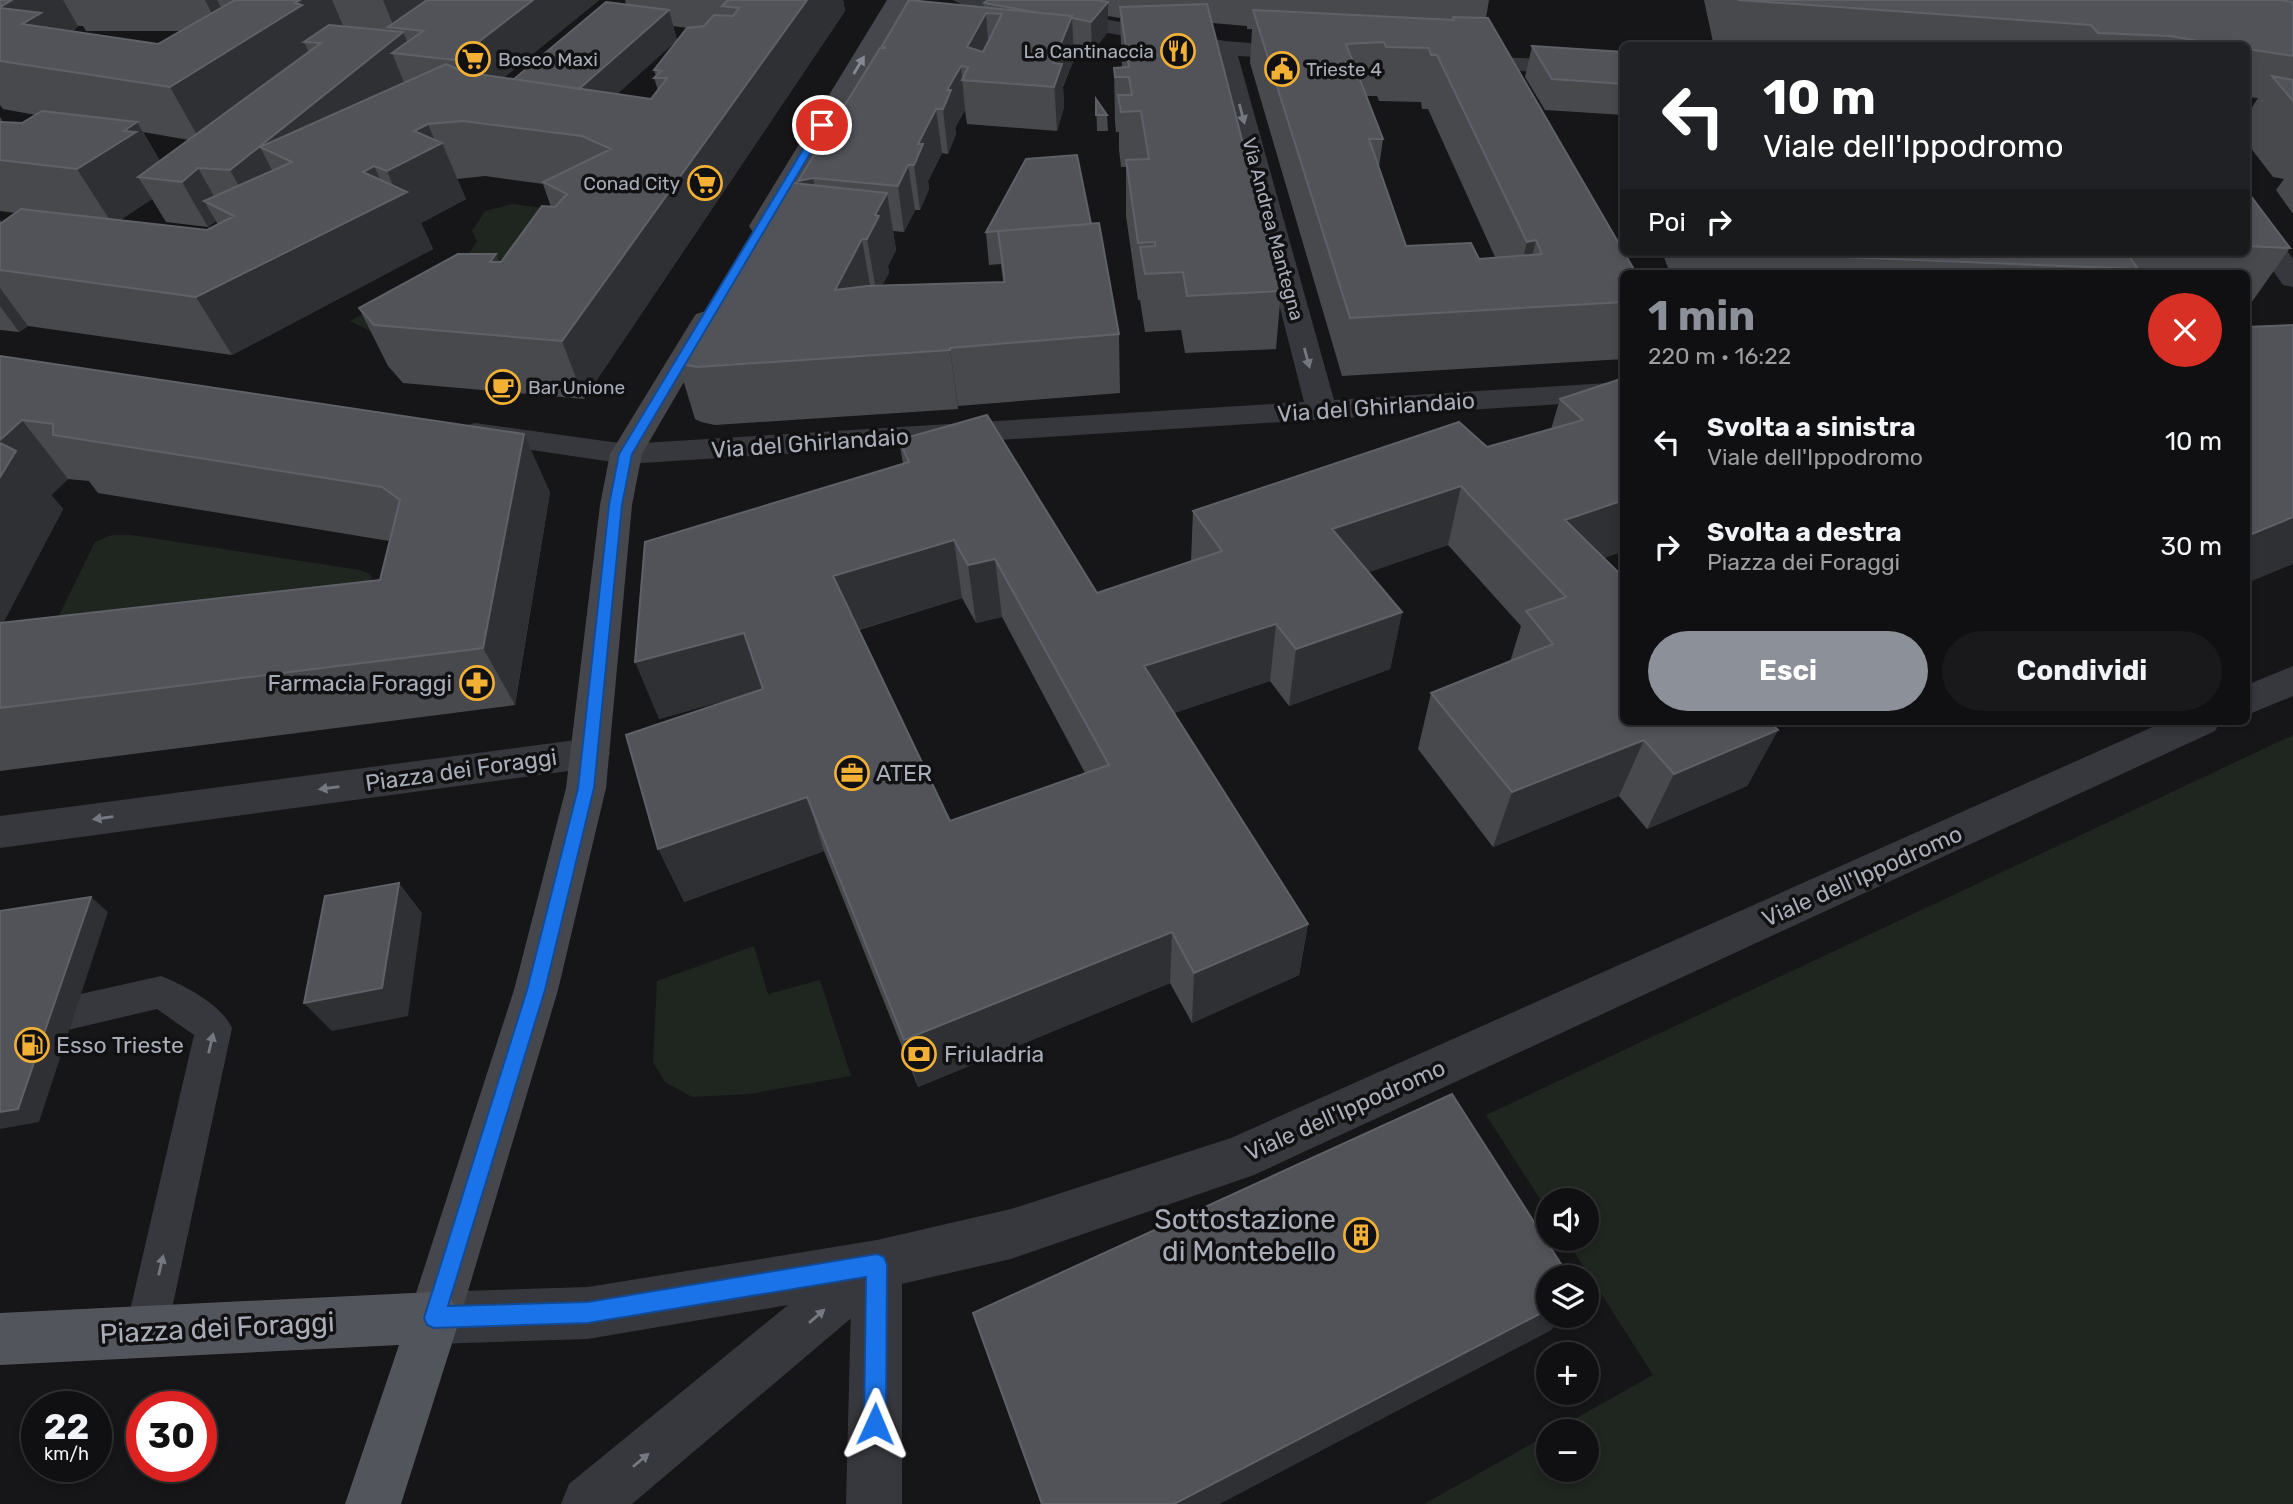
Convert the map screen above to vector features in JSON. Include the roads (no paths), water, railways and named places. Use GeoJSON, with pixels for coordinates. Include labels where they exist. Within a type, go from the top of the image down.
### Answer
{"type":"FeatureCollection","features":[{"type":"Feature","properties":{"kind":"main road"},"geometry":{"type":"LineString","coordinates":[[750,247],[898,0]]}},
{"type":"Feature","properties":{"kind":"main road"},"geometry":{"type":"LineString","coordinates":[[591,753],[616,505],[626,454],[721,294]]}},
{"type":"Feature","properties":{"kind":"main road","name":"Piazza dei Foraggi"},"geometry":{"type":"LineString","coordinates":[[373,1504],[536,990],[586,788],[591,753]]}},
{"type":"Feature","properties":{"kind":"main road","name":"Piazza dei Foraggi"},"geometry":{"type":"LineString","coordinates":[[0,1339],[434,1318]]}},
{"type":"Feature","properties":{"kind":"street"},"geometry":{"type":"LineString","coordinates":[[964,0],[1225,48],[1323,54]]}},
{"type":"Feature","properties":{"kind":"street","name":"Via Andrea Mantegna"},"geometry":{"type":"LineString","coordinates":[[1225,48],[1321,410]]}},
{"type":"Feature","properties":{"kind":"street"},"geometry":{"type":"LineString","coordinates":[[1498,54],[1517,89]]}},
{"type":"Feature","properties":{"kind":"street"},"geometry":{"type":"LineString","coordinates":[[1448,62],[1498,54],[1620,69]]}},
{"type":"Feature","properties":{"kind":"street"},"geometry":{"type":"LineString","coordinates":[[2250,217],[2293,279]]}},
{"type":"Feature","properties":{"kind":"street","name":"Via del Ghirlandaio"},"geometry":{"type":"LineString","coordinates":[[445,429],[626,454],[1620,391]]}},
{"type":"Feature","properties":{"kind":"street"},"geometry":{"type":"LineString","coordinates":[[2250,700],[2293,680]]}},
{"type":"Feature","properties":{"kind":"street","name":"Viale dell'Ippodromo"},"geometry":{"type":"LineString","coordinates":[[434,1318],[588,1313],[877,1265],[1011,1234],[1237,1159],[2193,725]]}},
{"type":"Feature","properties":{"kind":"street","name":"Piazza dei Foraggi"},"geometry":{"type":"LineString","coordinates":[[0,832],[591,753]]}},
{"type":"Feature","properties":{"kind":"street"},"geometry":{"type":"LineString","coordinates":[[589,1504],[877,1265]]}},
{"type":"Feature","properties":{"kind":"street"},"geometry":{"type":"LineString","coordinates":[[874,1504],[877,1265]]}},
{"type":"Feature","properties":{"kind":"lane"},"geometry":{"type":"LineString","coordinates":[[0,1029],[161,992],[214,1028],[146,1332]]}},
{"type":"Feature","properties":{"kind":"place","name":"La Cantinaccia"},"geometry":{"type":"Point","coordinates":[1178,51]}},
{"type":"Feature","properties":{"kind":"place","name":"Bosco Maxi"},"geometry":{"type":"Point","coordinates":[473,59]}},
{"type":"Feature","properties":{"kind":"place","name":"Trieste 4"},"geometry":{"type":"Point","coordinates":[1282,69]}},
{"type":"Feature","properties":{"kind":"place","name":"Conad City"},"geometry":{"type":"Point","coordinates":[705,183]}},
{"type":"Feature","properties":{"kind":"place","name":"Bar Unione"},"geometry":{"type":"Point","coordinates":[503,387]}},
{"type":"Feature","properties":{"kind":"place","name":"Farmacia Foraggi"},"geometry":{"type":"Point","coordinates":[477,683]}},
{"type":"Feature","properties":{"kind":"place","name":"ATER"},"geometry":{"type":"Point","coordinates":[852,773]}},
{"type":"Feature","properties":{"kind":"place","name":"Esso Trieste"},"geometry":{"type":"Point","coordinates":[32,1045]}},
{"type":"Feature","properties":{"kind":"place","name":"Friuladria"},"geometry":{"type":"Point","coordinates":[919,1054]}},
{"type":"Feature","properties":{"kind":"place","name":"Sottostazione di Montebello"},"geometry":{"type":"Point","coordinates":[1361,1235]}}]}
